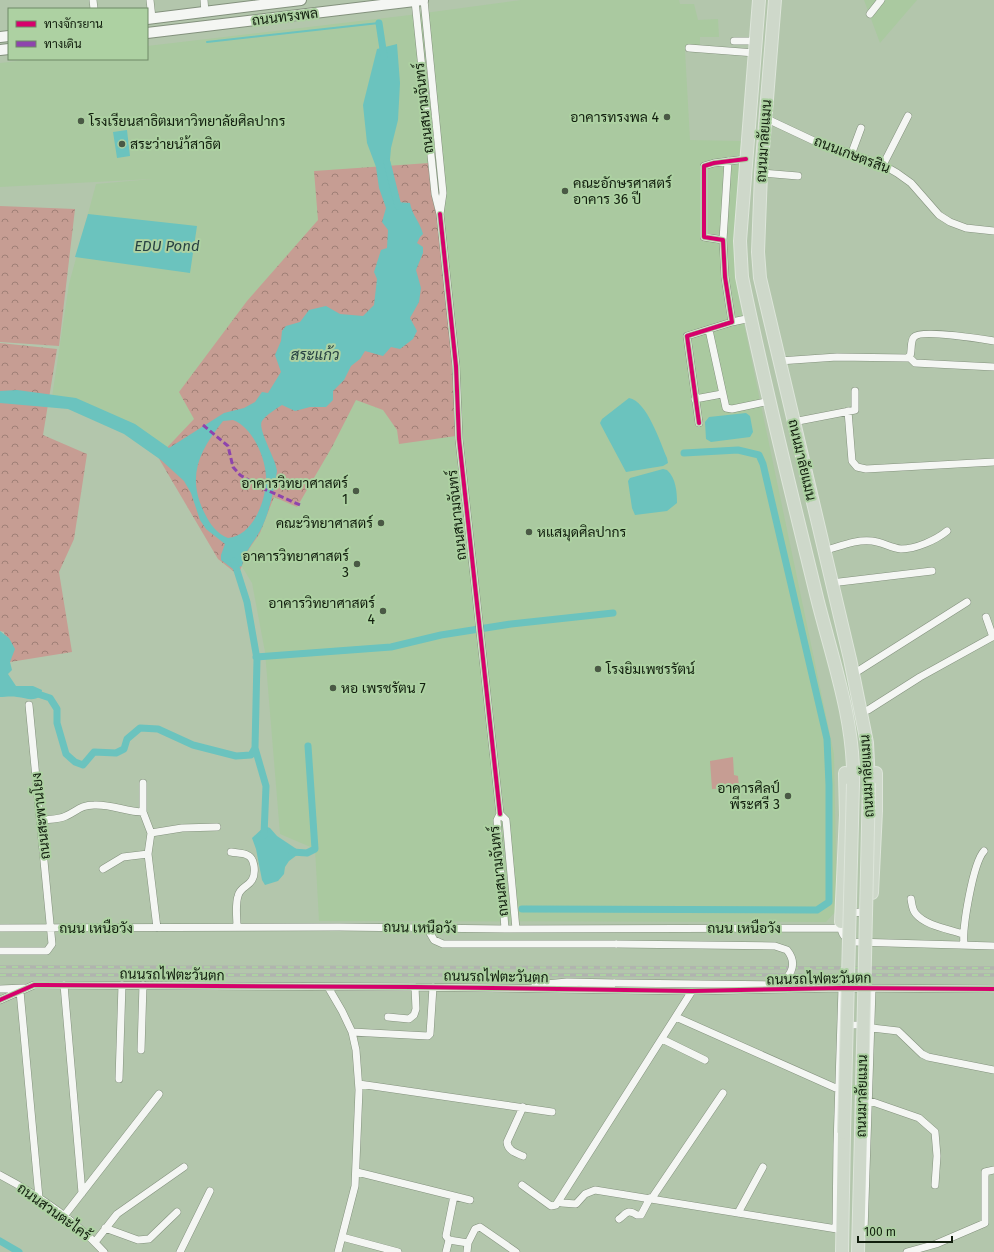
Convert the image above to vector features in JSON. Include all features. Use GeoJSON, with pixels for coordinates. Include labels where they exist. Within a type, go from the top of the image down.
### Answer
{"type":"FeatureCollection","features":[{"type":"Feature","properties":{"kind":"highway","name":"ถนนมาลัยแมน"},"geometry":{"type":"LineString","coordinates":[[759,0],[740,241],[742,277],[770,401],[847,719],[854,769],[840,1230],[842,1252]]}},
{"type":"Feature","properties":{"kind":"highway","name":"ถนนมาลัยแมน"},"geometry":{"type":"LineString","coordinates":[[775,0],[761,173],[758,252],[760,278],[862,713],[867,743],[870,783],[859,1252]]}},
{"type":"Feature","properties":{"kind":"highway"},"geometry":{"type":"LineString","coordinates":[[832,586],[843,608],[868,710],[874,742],[876,811],[870,942]]}},
{"type":"Feature","properties":{"kind":"highway"},"geometry":{"type":"LineString","coordinates":[[832,658],[832,677],[843,740],[846,777],[841,925]]}},
{"type":"Feature","properties":{"kind":"main road","name":"ถนนทรงพล"},"geometry":{"type":"LineString","coordinates":[[150,18],[301,0]]}},
{"type":"Feature","properties":{"kind":"main road","name":"ถนนทรงพล"},"geometry":{"type":"LineString","coordinates":[[148,33],[421,0]]}},
{"type":"Feature","properties":{"kind":"main road"},"geometry":{"type":"LineString","coordinates":[[273,4],[275,18]]}},
{"type":"Feature","properties":{"kind":"street"},"geometry":{"type":"LineString","coordinates":[[150,0],[150,18]]}},
{"type":"Feature","properties":{"kind":"street"},"geometry":{"type":"LineString","coordinates":[[204,0],[206,12]]}},
{"type":"Feature","properties":{"kind":"street","name":"ถนนสนามจันทร์"},"geometry":{"type":"LineString","coordinates":[[421,0],[435,194],[440,214],[456,366],[459,439],[500,814],[497,820],[505,929]]}},
{"type":"Feature","properties":{"kind":"street"},"geometry":{"type":"LineString","coordinates":[[870,14],[881,0]]}},
{"type":"Feature","properties":{"kind":"street"},"geometry":{"type":"LineString","coordinates":[[734,41],[755,47]]}},
{"type":"Feature","properties":{"kind":"street"},"geometry":{"type":"LineString","coordinates":[[689,48],[755,47]]}},
{"type":"Feature","properties":{"kind":"street"},"geometry":{"type":"LineString","coordinates":[[883,165],[908,116]]}},
{"type":"Feature","properties":{"kind":"street","name":"ถนนเกษตรสิน"},"geometry":{"type":"LineString","coordinates":[[765,118],[814,141],[883,165],[911,183],[939,215],[950,222],[966,228],[994,231]]}},
{"type":"Feature","properties":{"kind":"street"},"geometry":{"type":"LineString","coordinates":[[851,155],[861,128]]}},
{"type":"Feature","properties":{"kind":"street"},"geometry":{"type":"LineString","coordinates":[[723,240],[704,237],[703,168],[705,165],[746,159]]}},
{"type":"Feature","properties":{"kind":"street"},"geometry":{"type":"LineString","coordinates":[[728,161],[723,240],[725,277],[732,322]]}},
{"type":"Feature","properties":{"kind":"street"},"geometry":{"type":"LineString","coordinates":[[761,173],[798,176]]}},
{"type":"Feature","properties":{"kind":"street"},"geometry":{"type":"LineString","coordinates":[[698,423],[687,336],[732,322],[751,318]]}},
{"type":"Feature","properties":{"kind":"street"},"geometry":{"type":"LineString","coordinates":[[709,330],[724,405],[726,408],[732,409],[770,401]]}},
{"type":"Feature","properties":{"kind":"street"},"geometry":{"type":"LineString","coordinates":[[909,356],[915,336],[928,334],[994,341]]}},
{"type":"Feature","properties":{"kind":"street"},"geometry":{"type":"LineString","coordinates":[[779,361],[837,358],[902,358],[909,356]]}},
{"type":"Feature","properties":{"kind":"street"},"geometry":{"type":"LineString","coordinates":[[909,356],[915,363],[994,367]]}},
{"type":"Feature","properties":{"kind":"street"},"geometry":{"type":"LineString","coordinates":[[793,422],[855,410],[855,391]]}},
{"type":"Feature","properties":{"kind":"street"},"geometry":{"type":"LineString","coordinates":[[695,399],[722,394]]}},
{"type":"Feature","properties":{"kind":"street"},"geometry":{"type":"LineString","coordinates":[[848,411],[852,461],[858,467],[866,470],[994,462]]}},
{"type":"Feature","properties":{"kind":"street"},"geometry":{"type":"LineString","coordinates":[[823,551],[859,541],[872,541],[901,549],[908,548],[935,539],[947,531]]}},
{"type":"Feature","properties":{"kind":"street"},"geometry":{"type":"LineString","coordinates":[[832,586],[932,571]]}},
{"type":"Feature","properties":{"kind":"street"},"geometry":{"type":"LineString","coordinates":[[858,671],[967,602]]}},
{"type":"Feature","properties":{"kind":"street"},"geometry":{"type":"LineString","coordinates":[[868,710],[920,677],[994,637],[986,617]]}},
{"type":"Feature","properties":{"kind":"street","name":"ถนนสะพานโยง"},"geometry":{"type":"LineString","coordinates":[[0,951],[47,951],[52,944],[52,928],[30,705]]}},
{"type":"Feature","properties":{"kind":"street"},"geometry":{"type":"LineString","coordinates":[[143,783],[143,812],[151,833],[148,854],[157,928]]}},
{"type":"Feature","properties":{"kind":"street"},"geometry":{"type":"LineString","coordinates":[[41,820],[64,817],[79,807],[93,805],[109,805],[130,812],[143,812]]}},
{"type":"Feature","properties":{"kind":"street","name":"ถนนสนามจันทร์"},"geometry":{"type":"LineString","coordinates":[[500,814],[506,820],[516,929]]}},
{"type":"Feature","properties":{"kind":"street"},"geometry":{"type":"LineString","coordinates":[[151,833],[182,828],[217,827]]}},
{"type":"Feature","properties":{"kind":"street"},"geometry":{"type":"LineString","coordinates":[[964,945],[963,934],[978,859],[984,851]]}},
{"type":"Feature","properties":{"kind":"street"},"geometry":{"type":"LineString","coordinates":[[231,852],[247,855],[252,859],[254,865],[252,881],[240,889],[237,897],[237,927]]}},
{"type":"Feature","properties":{"kind":"street"},"geometry":{"type":"LineString","coordinates":[[103,869],[115,860],[123,857],[148,854]]}},
{"type":"Feature","properties":{"kind":"street"},"geometry":{"type":"LineString","coordinates":[[911,899],[914,911],[920,918],[940,927],[963,934]]}},
{"type":"Feature","properties":{"kind":"street"},"geometry":{"type":"LineString","coordinates":[[870,921],[863,914],[854,912],[846,915],[841,925],[845,938],[854,942],[994,946]]}},
{"type":"Feature","properties":{"kind":"street","name":"ถนน เหนือวัง"},"geometry":{"type":"LineString","coordinates":[[0,928],[237,927],[516,929],[841,925]]}},
{"type":"Feature","properties":{"kind":"street"},"geometry":{"type":"LineString","coordinates":[[428,928],[434,940],[443,944],[775,946],[787,950],[793,963],[791,973],[787,978],[774,985],[551,982],[538,984],[527,988]]}},
{"type":"Feature","properties":{"kind":"street","name":"ถนนรถไฟตะวันตก"},"geometry":{"type":"LineString","coordinates":[[0,1000],[34,985],[433,987],[692,991],[842,988],[994,989]]}},
{"type":"Feature","properties":{"kind":"street"},"geometry":{"type":"LineString","coordinates":[[64,985],[82,1193]]}},
{"type":"Feature","properties":{"kind":"street"},"geometry":{"type":"LineString","coordinates":[[119,1079],[122,985]]}},
{"type":"Feature","properties":{"kind":"street"},"geometry":{"type":"LineString","coordinates":[[141,1050],[144,985]]}},
{"type":"Feature","properties":{"kind":"street"},"geometry":{"type":"LineString","coordinates":[[328,987],[352,1032],[356,1050],[359,1084],[356,1172],[338,1252]]}},
{"type":"Feature","properties":{"kind":"street"},"geometry":{"type":"LineString","coordinates":[[388,1017],[409,1019],[414,1015],[416,1008],[415,987]]}},
{"type":"Feature","properties":{"kind":"street"},"geometry":{"type":"LineString","coordinates":[[352,1032],[428,1036],[430,1034],[433,987]]}},
{"type":"Feature","properties":{"kind":"street"},"geometry":{"type":"LineString","coordinates":[[0,989],[28,988]]}},
{"type":"Feature","properties":{"kind":"street"},"geometry":{"type":"LineString","coordinates":[[562,1203],[576,1204],[585,1194],[595,1190],[840,1230],[838,1089],[842,988]]}},
{"type":"Feature","properties":{"kind":"street"},"geometry":{"type":"LineString","coordinates":[[859,1252],[865,1222],[870,1101],[872,988]]}},
{"type":"Feature","properties":{"kind":"street"},"geometry":{"type":"LineString","coordinates":[[20,991],[39,1198]]}},
{"type":"Feature","properties":{"kind":"street"},"geometry":{"type":"LineString","coordinates":[[522,1185],[551,1206],[556,1205],[692,991]]}},
{"type":"Feature","properties":{"kind":"street"},"geometry":{"type":"LineString","coordinates":[[676,1017],[838,1089]]}},
{"type":"Feature","properties":{"kind":"street"},"geometry":{"type":"LineString","coordinates":[[841,1019],[850,1025],[872,1025],[898,1031],[922,1054],[928,1057],[994,1070]]}},
{"type":"Feature","properties":{"kind":"street"},"geometry":{"type":"LineString","coordinates":[[662,1039],[705,1060]]}},
{"type":"Feature","properties":{"kind":"street"},"geometry":{"type":"LineString","coordinates":[[359,1084],[552,1112]]}},
{"type":"Feature","properties":{"kind":"street"},"geometry":{"type":"LineString","coordinates":[[619,1219],[628,1212],[632,1212],[637,1216],[641,1215],[723,1093]]}},
{"type":"Feature","properties":{"kind":"street"},"geometry":{"type":"LineString","coordinates":[[64,1216],[159,1094]]}},
{"type":"Feature","properties":{"kind":"street"},"geometry":{"type":"LineString","coordinates":[[870,1101],[919,1118],[935,1132],[937,1156],[935,1185]]}},
{"type":"Feature","properties":{"kind":"street"},"geometry":{"type":"LineString","coordinates":[[522,1108],[507,1142],[512,1151],[523,1156]]}},
{"type":"Feature","properties":{"kind":"street"},"geometry":{"type":"LineString","coordinates":[[95,1242],[117,1214],[184,1167]]}},
{"type":"Feature","properties":{"kind":"street"},"geometry":{"type":"LineString","coordinates":[[738,1213],[763,1167]]}},
{"type":"Feature","properties":{"kind":"street"},"geometry":{"type":"LineString","coordinates":[[907,1252],[936,1244],[985,1223],[985,1172],[994,1170]]}},
{"type":"Feature","properties":{"kind":"street"},"geometry":{"type":"LineString","coordinates":[[356,1172],[470,1200]]}},
{"type":"Feature","properties":{"kind":"street","name":"ถนนสวนตะไคร้"},"geometry":{"type":"LineString","coordinates":[[0,1175],[39,1198],[64,1216],[95,1242],[104,1252]]}},
{"type":"Feature","properties":{"kind":"street"},"geometry":{"type":"LineString","coordinates":[[180,1252],[210,1191]]}},
{"type":"Feature","properties":{"kind":"street"},"geometry":{"type":"LineString","coordinates":[[454,1196],[446,1236],[450,1240],[468,1242]]}},
{"type":"Feature","properties":{"kind":"street"},"geometry":{"type":"LineString","coordinates":[[105,1228],[138,1240],[149,1239],[177,1212]]}},
{"type":"Feature","properties":{"kind":"street"},"geometry":{"type":"LineString","coordinates":[[467,1252],[468,1242],[475,1229],[480,1228],[516,1252]]}},
{"type":"Feature","properties":{"kind":"street"},"geometry":{"type":"LineString","coordinates":[[342,1237],[398,1252]]}},
{"type":"Feature","properties":{"kind":"street"},"geometry":{"type":"LineString","coordinates":[[446,1252],[450,1240]]}},
{"type":"Feature","properties":{"kind":"shaded area"},"geometry":{"type":"Polygon","coordinates":[[[521,0],[679,0],[680,4],[694,4],[698,20],[718,19],[719,37],[700,37],[700,50],[685,50],[690,140],[741,141],[734,244],[740,305],[834,754],[837,910],[826,922],[319,921],[315,849],[280,834],[265,652],[252,583],[183,470],[145,435],[52,397],[69,284],[96,184],[152,179],[0,187],[0,63],[26,60],[148,60],[148,46],[410,15],[521,0]]]}},
{"type":"Feature","properties":{"kind":"shaded area"},"geometry":{"type":"Polygon","coordinates":[[[864,0],[917,0],[880,43],[864,0]]]}},
{"type":"Feature","properties":{"kind":"green space"},"geometry":{"type":"Polygon","coordinates":[[[429,163],[431,191],[440,214],[456,366],[456,436],[399,444],[397,430],[383,410],[356,400],[332,447],[297,507],[274,497],[260,533],[249,549],[238,575],[218,559],[158,457],[194,419],[179,392],[247,301],[318,220],[314,171],[429,163]]]}},
{"type":"Feature","properties":{"kind":"green space"},"geometry":{"type":"Polygon","coordinates":[[[0,206],[75,209],[59,346],[0,342],[0,206]]]}},
{"type":"Feature","properties":{"kind":"green space"},"geometry":{"type":"Polygon","coordinates":[[[0,343],[57,349],[43,435],[87,454],[74,539],[59,572],[72,652],[10,662],[4,632],[0,631],[0,343]]]}},
{"type":"Feature","properties":{"kind":"green space"},"geometry":{"type":"Polygon","coordinates":[[[733,757],[734,775],[738,776],[739,787],[712,789],[710,761],[733,757]]]}},
{"type":"Feature","properties":{"kind":"water","name":"สระแก้ว"},"geometry":{"type":"Polygon","coordinates":[[[397,44],[400,83],[398,120],[391,148],[389,171],[397,202],[410,203],[412,211],[423,234],[417,243],[423,247],[423,253],[416,270],[421,288],[419,302],[410,318],[417,331],[413,339],[400,349],[391,347],[383,356],[365,351],[360,359],[351,366],[344,380],[333,391],[333,400],[326,407],[310,407],[295,411],[282,405],[262,421],[261,425],[264,437],[274,459],[277,471],[269,510],[263,525],[247,551],[242,566],[233,569],[221,560],[221,555],[225,544],[206,529],[200,520],[191,493],[184,481],[161,460],[124,434],[68,409],[0,403],[0,391],[17,390],[76,398],[135,424],[169,448],[224,413],[244,408],[255,402],[262,392],[268,393],[281,372],[275,355],[281,341],[282,331],[286,326],[300,322],[309,310],[326,306],[340,314],[363,316],[374,305],[377,279],[374,272],[381,250],[387,248],[388,230],[382,222],[386,208],[379,188],[376,167],[367,143],[363,105],[377,49],[397,44]],[[233,420],[223,421],[207,443],[198,465],[196,476],[196,488],[199,501],[205,514],[214,528],[220,534],[228,538],[237,536],[245,531],[252,523],[261,505],[266,485],[265,468],[260,451],[252,436],[240,424],[233,420]]]}},
{"type":"Feature","properties":{"kind":"water","name":"สระว่ายนำ้สาธิต"},"geometry":{"type":"Polygon","coordinates":[[[127,130],[130,156],[117,158],[113,132],[127,130]]]}},
{"type":"Feature","properties":{"kind":"water","name":"EDU Pond"},"geometry":{"type":"Polygon","coordinates":[[[88,214],[197,226],[190,273],[75,257],[88,214]]]}},
{"type":"Feature","properties":{"kind":"water"},"geometry":{"type":"Polygon","coordinates":[[[629,398],[642,406],[657,433],[668,463],[663,466],[626,472],[600,423],[602,419],[629,398]]]}},
{"type":"Feature","properties":{"kind":"water"},"geometry":{"type":"Polygon","coordinates":[[[746,413],[750,416],[753,432],[750,437],[711,442],[706,439],[705,422],[709,417],[746,413]]]}},
{"type":"Feature","properties":{"kind":"water"},"geometry":{"type":"Polygon","coordinates":[[[663,469],[670,473],[674,481],[677,503],[667,511],[635,515],[632,508],[628,481],[630,478],[663,469]]]}},
{"type":"Feature","properties":{"kind":"water"},"geometry":{"type":"Polygon","coordinates":[[[0,631],[9,638],[15,649],[10,662],[12,670],[8,674],[16,686],[33,686],[42,690],[41,696],[38,698],[0,697],[0,631]]]}},
{"type":"Feature","properties":{"kind":"water"},"geometry":{"type":"Polygon","coordinates":[[[265,826],[270,828],[277,836],[301,852],[289,861],[285,867],[284,874],[278,881],[265,885],[262,880],[256,849],[252,838],[265,826]]]}},
{"type":"Feature","properties":{"kind":"waterway"},"geometry":{"type":"LineString","coordinates":[[207,42],[379,23]]}},
{"type":"Feature","properties":{"kind":"waterway"},"geometry":{"type":"LineString","coordinates":[[379,23],[384,56]]}},
{"type":"Feature","properties":{"kind":"waterway"},"geometry":{"type":"LineString","coordinates":[[387,162],[398,206]]}},
{"type":"Feature","properties":{"kind":"waterway"},"geometry":{"type":"LineString","coordinates":[[522,909],[817,910],[829,902],[829,785],[827,739],[763,464],[759,455],[738,450],[684,453]]}},
{"type":"Feature","properties":{"kind":"waterway"},"geometry":{"type":"LineString","coordinates":[[32,692],[50,698],[57,709],[57,723],[66,754],[75,762],[83,765],[94,752],[116,753],[124,749],[127,739],[140,728],[158,729],[193,745],[236,756],[251,755],[255,748],[257,659],[247,602],[234,561]]}},
{"type":"Feature","properties":{"kind":"waterway"},"geometry":{"type":"LineString","coordinates":[[256,657],[391,647],[441,635],[511,624],[613,613]]}},
{"type":"Feature","properties":{"kind":"waterway"},"geometry":{"type":"LineString","coordinates":[[292,852],[307,853],[315,849],[308,746]]}},
{"type":"Feature","properties":{"kind":"waterway"},"geometry":{"type":"LineString","coordinates":[[255,748],[266,786],[264,835]]}},
{"type":"Feature","properties":{"kind":"waterway"},"geometry":{"type":"LineString","coordinates":[[0,1241],[19,1252]]}},
{"type":"Feature","properties":{"kind":"railway"},"geometry":{"type":"LineString","coordinates":[[0,967],[994,968]]}},
{"type":"Feature","properties":{"kind":"railway"},"geometry":{"type":"LineString","coordinates":[[0,975],[994,975]]}},
{"type":"Feature","properties":{"kind":"marked path"},"geometry":{"type":"LineString","coordinates":[[203,425],[228,446],[233,467],[240,475],[262,488],[300,505]]}},
{"type":"Feature","properties":{"kind":"cycle path"},"geometry":{"type":"LineString","coordinates":[[699,423],[687,336],[732,322],[725,277],[723,240],[704,237],[704,166],[714,163],[746,159]]}},
{"type":"Feature","properties":{"kind":"cycle path"},"geometry":{"type":"LineString","coordinates":[[440,214],[456,366],[459,439],[500,814]]}},
{"type":"Feature","properties":{"kind":"cycle path"},"geometry":{"type":"LineString","coordinates":[[0,1000],[34,985],[415,987],[692,991],[842,988],[994,989]]}},
{"type":"Feature","properties":{"kind":"place","name":"อาคารทรงพล 4"},"geometry":{"type":"Point","coordinates":[667,117]}},
{"type":"Feature","properties":{"kind":"place","name":"โรงเรียนสาธิตมหาวิทยาลัยศิลปากร"},"geometry":{"type":"Point","coordinates":[81,121]}},
{"type":"Feature","properties":{"kind":"place","name":"สระว่ายนำ้สาธิต"},"geometry":{"type":"Point","coordinates":[122,144]}},
{"type":"Feature","properties":{"kind":"place","name":"คณะอักษรศาสตร์ อาคาร 36 ปี"},"geometry":{"type":"Point","coordinates":[565,191]}},
{"type":"Feature","properties":{"kind":"place","name":"อาคารวิทยาศาสตร์ 1"},"geometry":{"type":"Point","coordinates":[356,491]}},
{"type":"Feature","properties":{"kind":"place","name":"คณะวิทยาศาสตร์"},"geometry":{"type":"Point","coordinates":[381,523]}},
{"type":"Feature","properties":{"kind":"place","name":"หแสมุดศิลปากร"},"geometry":{"type":"Point","coordinates":[529,532]}},
{"type":"Feature","properties":{"kind":"place","name":"อาคารวิทยาศาสตร์ 3"},"geometry":{"type":"Point","coordinates":[357,564]}},
{"type":"Feature","properties":{"kind":"place","name":"อาคารวิทยาศาสตร์ 4"},"geometry":{"type":"Point","coordinates":[383,611]}},
{"type":"Feature","properties":{"kind":"place","name":"โรงยิมเพชรรัตน์"},"geometry":{"type":"Point","coordinates":[598,669]}},
{"type":"Feature","properties":{"kind":"place","name":"หอ เพรชรัตน 7"},"geometry":{"type":"Point","coordinates":[333,688]}},
{"type":"Feature","properties":{"kind":"place","name":"อาคารศิลป์ พีระศรี 3"},"geometry":{"type":"Point","coordinates":[788,796]}}]}
